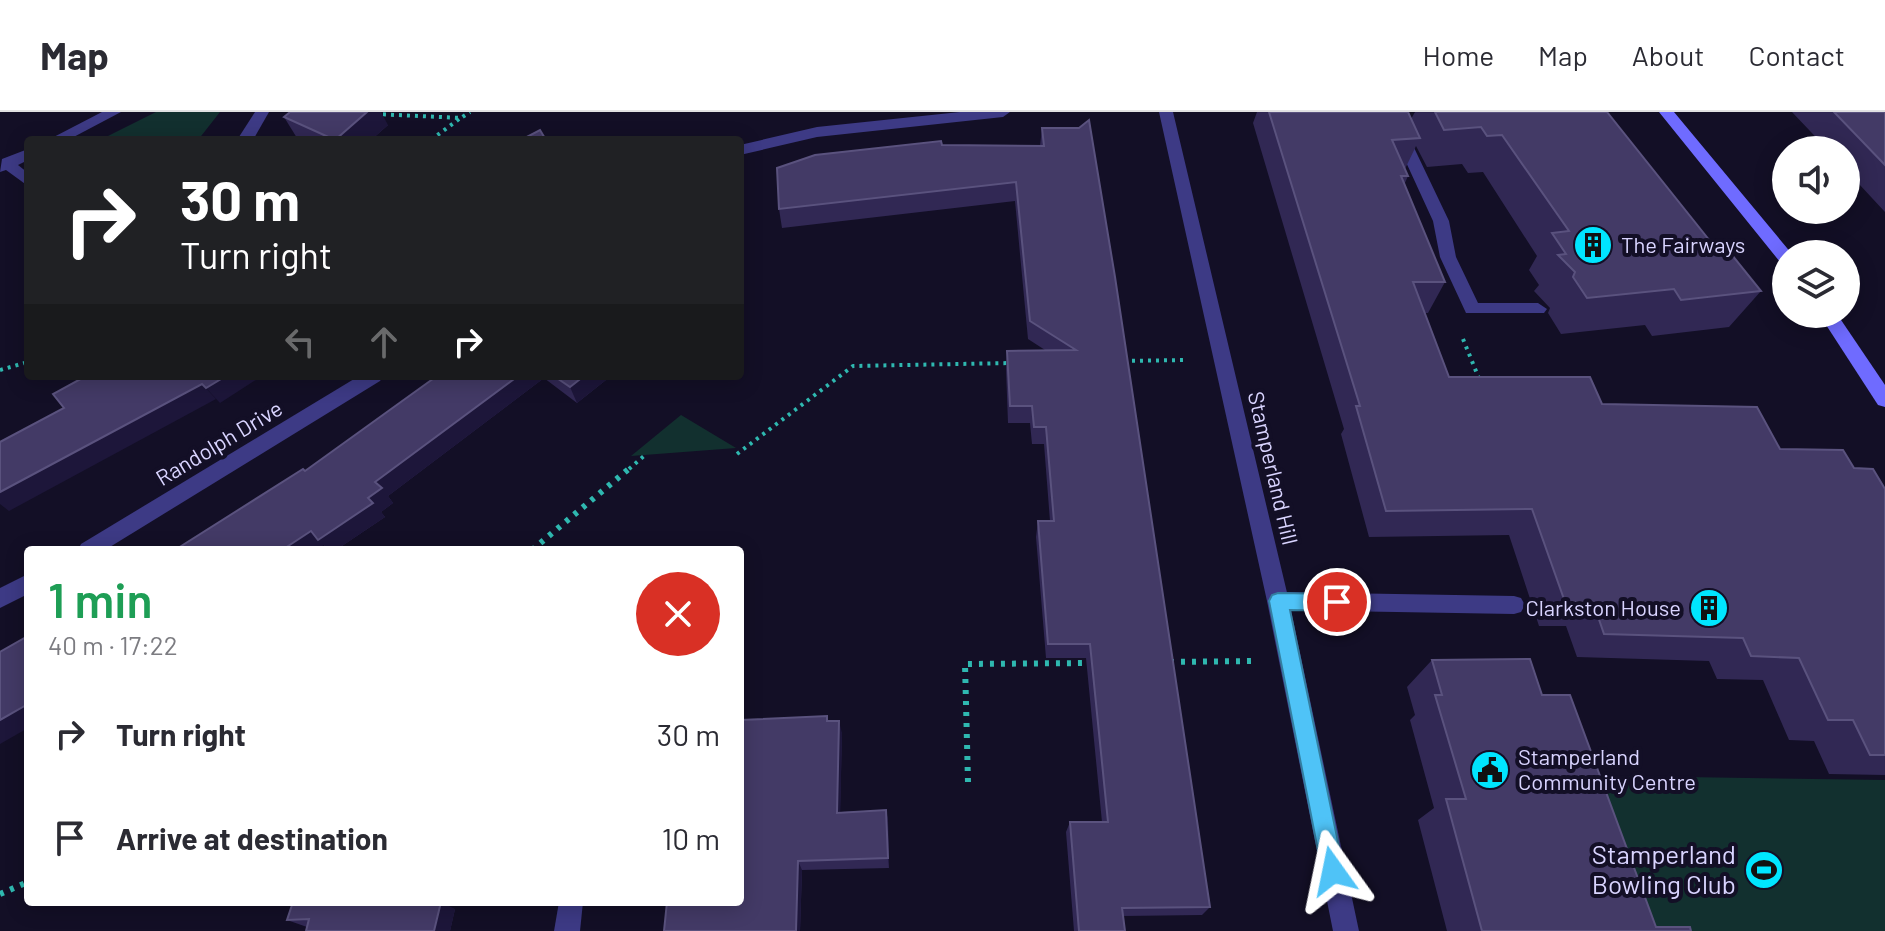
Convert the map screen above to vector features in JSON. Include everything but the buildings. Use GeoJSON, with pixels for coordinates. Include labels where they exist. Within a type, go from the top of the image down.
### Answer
{"type":"FeatureCollection","features":[{"type":"Feature","properties":{"kind":"main road"},"geometry":{"type":"LineString","coordinates":[[1666,112],[1772,241]]}},
{"type":"Feature","properties":{"kind":"main road"},"geometry":{"type":"LineString","coordinates":[[1837,328],[1885,400]]}},
{"type":"Feature","properties":{"kind":"street"},"geometry":{"type":"LineString","coordinates":[[64,136],[114,112]]}},
{"type":"Feature","properties":{"kind":"street"},"geometry":{"type":"LineString","coordinates":[[247,136],[262,112]]}},
{"type":"Feature","properties":{"kind":"street"},"geometry":{"type":"LineString","coordinates":[[744,149],[817,132],[1003,112]]}},
{"type":"Feature","properties":{"kind":"street","name":"Stamperland Hill"},"geometry":{"type":"LineString","coordinates":[[1166,112],[1278,601],[1346,931]]}},
{"type":"Feature","properties":{"kind":"street"},"geometry":{"type":"LineString","coordinates":[[1390,112],[1441,221],[1448,257],[1472,309],[1538,309]]}},
{"type":"Feature","properties":{"kind":"street"},"geometry":{"type":"LineString","coordinates":[[4,165],[24,156]]}},
{"type":"Feature","properties":{"kind":"street"},"geometry":{"type":"LineString","coordinates":[[4,165],[24,178]]}},
{"type":"Feature","properties":{"kind":"street","name":"Randolph Drive"},"geometry":{"type":"LineString","coordinates":[[95,546],[367,380]]}},
{"type":"Feature","properties":{"kind":"street"},"geometry":{"type":"LineString","coordinates":[[0,599],[24,585]]}},
{"type":"Feature","properties":{"kind":"street"},"geometry":{"type":"LineString","coordinates":[[1278,601],[1514,605]]}},
{"type":"Feature","properties":{"kind":"street"},"geometry":{"type":"LineString","coordinates":[[567,931],[570,906]]}},
{"type":"Feature","properties":{"kind":"path"},"geometry":{"type":"LineString","coordinates":[[436,136],[470,112]]}},
{"type":"Feature","properties":{"kind":"path"},"geometry":{"type":"LineString","coordinates":[[369,113],[461,118]]}},
{"type":"Feature","properties":{"kind":"path"},"geometry":{"type":"LineString","coordinates":[[1114,361],[1223,360]]}},
{"type":"Feature","properties":{"kind":"path"},"geometry":{"type":"LineString","coordinates":[[0,370],[24,363]]}},
{"type":"Feature","properties":{"kind":"path"},"geometry":{"type":"LineString","coordinates":[[737,454],[853,366],[1022,363]]}},
{"type":"Feature","properties":{"kind":"path"},"geometry":{"type":"LineString","coordinates":[[537,546],[644,456]]}},
{"type":"Feature","properties":{"kind":"path"},"geometry":{"type":"LineString","coordinates":[[1165,662],[1289,661]]}},
{"type":"Feature","properties":{"kind":"path"},"geometry":{"type":"LineString","coordinates":[[968,782],[965,664],[1104,662]]}},
{"type":"Feature","properties":{"kind":"path"},"geometry":{"type":"LineString","coordinates":[[0,894],[24,884]]}},
{"type":"Feature","properties":{"kind":"green space"},"geometry":{"type":"Polygon","coordinates":[[[156,112],[220,112],[201,136],[108,136],[156,112]]]}},
{"type":"Feature","properties":{"kind":"green space"},"geometry":{"type":"Polygon","coordinates":[[[681,415],[736,448],[631,456],[681,415]]]}},
{"type":"Feature","properties":{"kind":"green space","name":"Stamperland Bowling Club"},"geometry":{"type":"Polygon","coordinates":[[[1620,776],[1885,780],[1885,931],[1642,931],[1584,780],[1620,776]]]}},
{"type":"Feature","properties":{"kind":"place","name":"The Fairways"},"geometry":{"type":"Point","coordinates":[1593,245]}},
{"type":"Feature","properties":{"kind":"place","name":"Clarkston House"},"geometry":{"type":"Point","coordinates":[1709,608]}},
{"type":"Feature","properties":{"kind":"place","name":"Stamperland Community Centre"},"geometry":{"type":"Point","coordinates":[1490,770]}},
{"type":"Feature","properties":{"kind":"place","name":"Stamperland Bowling Club"},"geometry":{"type":"Point","coordinates":[1764,870]}},
{"type":"Feature","properties":{"kind":"route"},"geometry":{"type":"LineString","coordinates":[[1333,871],[1278,601],[1337,602]]}}]}
